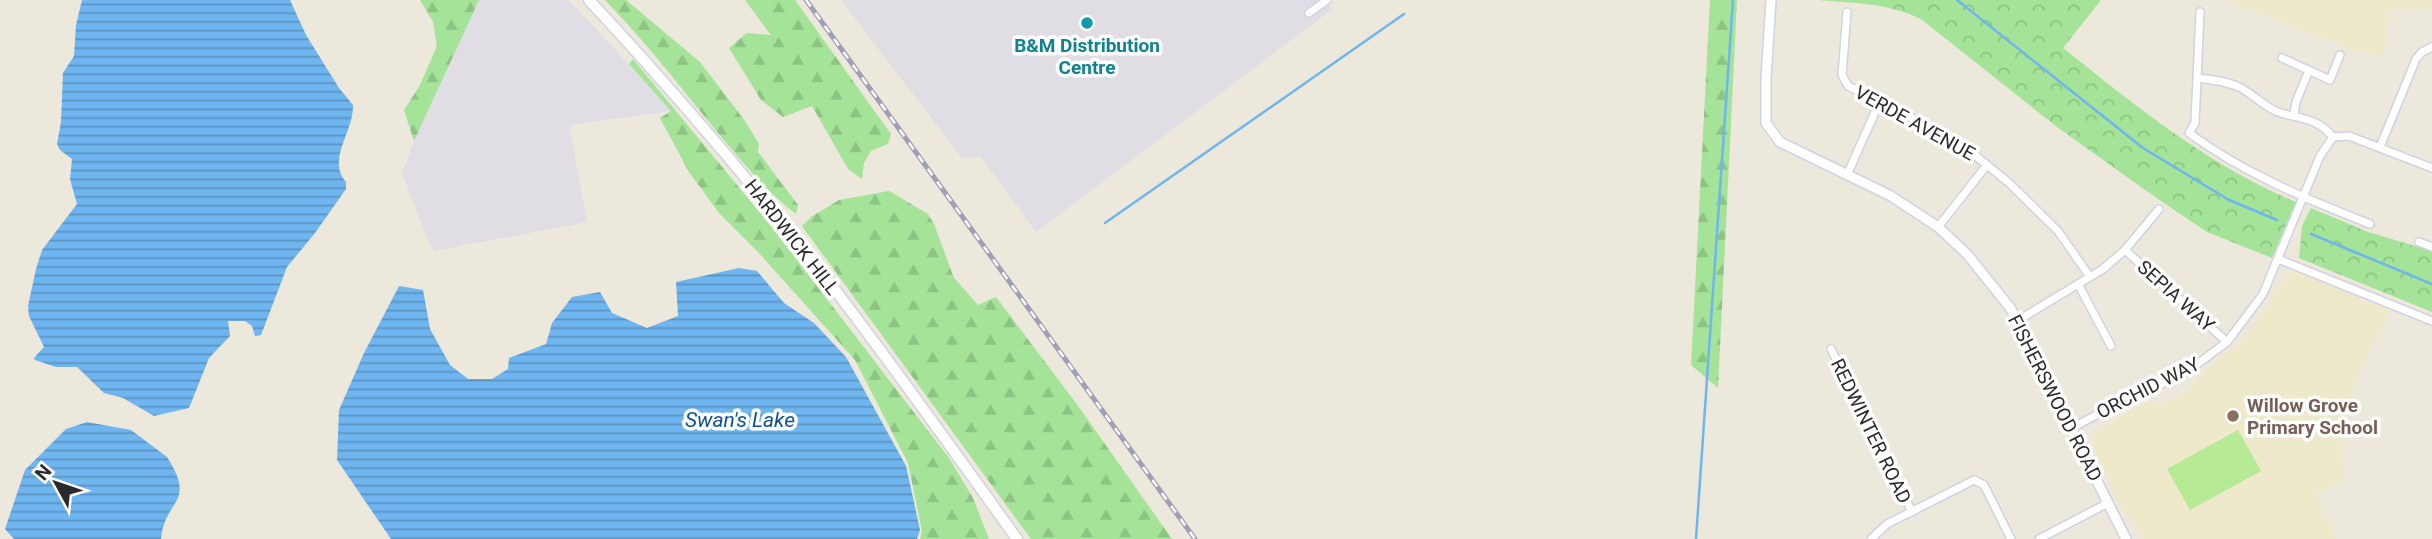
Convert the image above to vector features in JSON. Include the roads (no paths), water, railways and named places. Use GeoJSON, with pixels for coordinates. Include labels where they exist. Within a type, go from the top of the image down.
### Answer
{"type":"FeatureCollection","features":[{"type":"Feature","properties":{"kind":"main road","name":"HARDWICK HILL"},"geometry":{"type":"LineString","coordinates":[[589,0],[700,124],[772,211],[858,320],[1017,539]]}},
{"type":"Feature","properties":{"kind":"street"},"geometry":{"type":"LineString","coordinates":[[1309,13],[1326,0]]}},
{"type":"Feature","properties":{"kind":"street","name":"FISHERSWOOD ROAD"},"geometry":{"type":"LineString","coordinates":[[1771,0],[1766,123],[1780,142],[1891,196],[1938,227],[1967,254],[2011,309],[2126,539]]}},
{"type":"Feature","properties":{"kind":"street","name":"VERDE AVENUE"},"geometry":{"type":"LineString","coordinates":[[1847,12],[1842,75],[1848,86],[1965,149],[1987,165],[2035,206],[2059,231],[2090,277]]}},
{"type":"Feature","properties":{"kind":"street"},"geometry":{"type":"LineString","coordinates":[[2200,12],[2195,123],[2189,133],[2242,167],[2304,198],[2370,224]]}},
{"type":"Feature","properties":{"kind":"street"},"geometry":{"type":"LineString","coordinates":[[2380,147],[2416,60],[2422,52],[2432,47]]}},
{"type":"Feature","properties":{"kind":"street"},"geometry":{"type":"LineString","coordinates":[[2281,58],[2330,80],[2340,55]]}},
{"type":"Feature","properties":{"kind":"street"},"geometry":{"type":"LineString","coordinates":[[2294,115],[2296,102],[2309,70]]}},
{"type":"Feature","properties":{"kind":"street"},"geometry":{"type":"LineString","coordinates":[[2197,78],[2228,82],[2278,112],[2318,123],[2333,137],[2349,136],[2432,168]]}},
{"type":"Feature","properties":{"kind":"street"},"geometry":{"type":"LineString","coordinates":[[1847,175],[1880,101]]}},
{"type":"Feature","properties":{"kind":"street","name":"ORCHID WAY"},"geometry":{"type":"LineString","coordinates":[[2070,429],[2183,373],[2227,342],[2263,294],[2320,156],[2333,137]]}},
{"type":"Feature","properties":{"kind":"street"},"geometry":{"type":"LineString","coordinates":[[1938,227],[1987,165]]}},
{"type":"Feature","properties":{"kind":"street"},"geometry":{"type":"LineString","coordinates":[[2017,321],[2103,269],[2125,250],[2159,209]]}},
{"type":"Feature","properties":{"kind":"street"},"geometry":{"type":"LineString","coordinates":[[2419,242],[2432,247]]}},
{"type":"Feature","properties":{"kind":"street","name":"SEPIA WAY"},"geometry":{"type":"LineString","coordinates":[[2125,250],[2227,342]]}},
{"type":"Feature","properties":{"kind":"street"},"geometry":{"type":"LineString","coordinates":[[2278,259],[2426,320]]}},
{"type":"Feature","properties":{"kind":"street"},"geometry":{"type":"LineString","coordinates":[[2078,284],[2111,345]]}},
{"type":"Feature","properties":{"kind":"street","name":"REDWINTER ROAD"},"geometry":{"type":"LineString","coordinates":[[1831,349],[1912,512]]}},
{"type":"Feature","properties":{"kind":"street"},"geometry":{"type":"LineString","coordinates":[[1871,539],[1887,524],[1974,480],[1984,485],[2011,539]]}},
{"type":"Feature","properties":{"kind":"street"},"geometry":{"type":"LineString","coordinates":[[2039,539],[2108,503]]}},
{"type":"Feature","properties":{"kind":"water"},"geometry":{"type":"Polygon","coordinates":[[[82,0],[290,0],[306,35],[339,88],[353,105],[339,164],[346,189],[287,267],[261,335],[255,336],[252,326],[245,321],[228,321],[230,336],[209,358],[189,408],[154,416],[123,398],[104,393],[77,367],[56,367],[34,358],[44,347],[29,316],[28,306],[36,269],[42,250],[77,204],[70,179],[72,159],[60,150],[57,144],[61,122],[63,73],[74,56],[76,25],[82,0]]]}},
{"type":"Feature","properties":{"kind":"water","name":"Swan's Lake"},"geometry":{"type":"Polygon","coordinates":[[[739,268],[757,271],[784,303],[814,323],[846,357],[906,466],[920,530],[917,539],[391,539],[337,460],[339,410],[364,353],[399,286],[423,290],[430,329],[450,365],[468,379],[492,379],[508,369],[509,358],[546,344],[552,323],[572,297],[600,292],[612,313],[647,328],[678,316],[676,282],[739,268]]]}},
{"type":"Feature","properties":{"kind":"water"},"geometry":{"type":"Polygon","coordinates":[[[87,422],[131,430],[167,457],[176,472],[179,493],[161,539],[14,539],[5,529],[25,470],[66,429],[87,422]]]}},
{"type":"Feature","properties":{"kind":"waterway"},"geometry":{"type":"LineString","coordinates":[[1696,539],[1733,0]]}},
{"type":"Feature","properties":{"kind":"waterway"},"geometry":{"type":"LineString","coordinates":[[1957,0],[2143,148],[2229,200],[2277,220]]}},
{"type":"Feature","properties":{"kind":"waterway"},"geometry":{"type":"LineString","coordinates":[[1105,223],[1404,14]]}},
{"type":"Feature","properties":{"kind":"waterway"},"geometry":{"type":"LineString","coordinates":[[2311,234],[2432,284]]}},
{"type":"Feature","properties":{"kind":"railway"},"geometry":{"type":"LineString","coordinates":[[806,0],[1195,539]]}},
{"type":"Feature","properties":{"kind":"place","name":"B&M Distribution Centre"},"geometry":{"type":"Point","coordinates":[1087,23]}},
{"type":"Feature","properties":{"kind":"place","name":"Willow Grove Primary School"},"geometry":{"type":"Point","coordinates":[2233,416]}}]}
